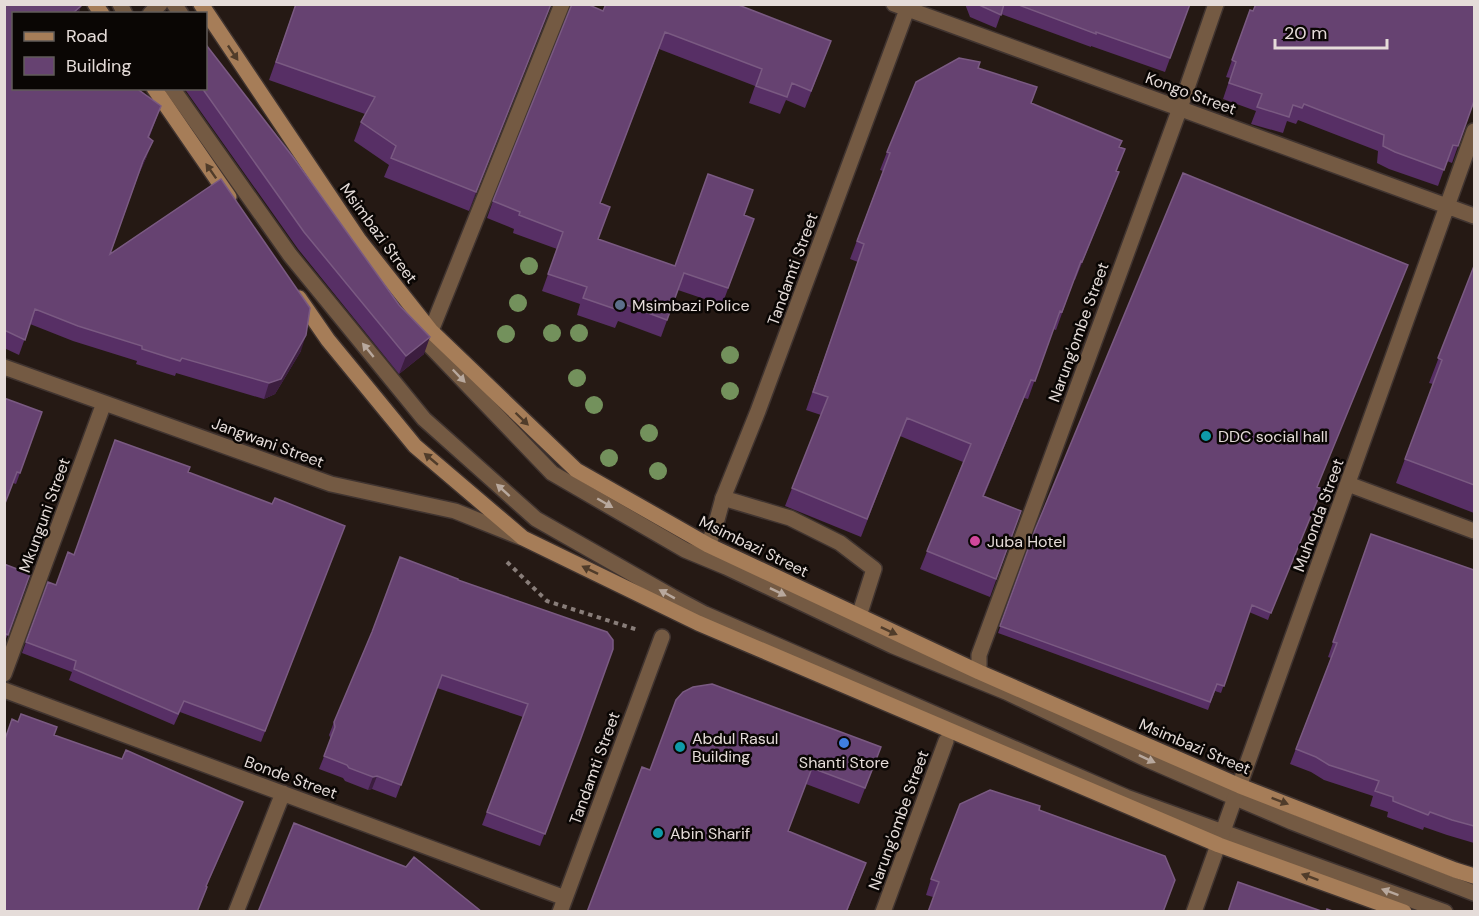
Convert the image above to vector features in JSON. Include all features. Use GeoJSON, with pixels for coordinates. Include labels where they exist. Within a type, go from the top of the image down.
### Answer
{"type":"FeatureCollection","features":[{"type":"Feature","properties":{"kind":"street"},"geometry":{"type":"LineString","coordinates":[[431,331],[562,4]]}},
{"type":"Feature","properties":{"kind":"street","name":"Narung'ombe Street"},"geometry":{"type":"LineString","coordinates":[[979,672],[979,655],[1216,4]]}},
{"type":"Feature","properties":{"kind":"street","name":"Kongo Street"},"geometry":{"type":"LineString","coordinates":[[903,6],[1474,216]]}},
{"type":"Feature","properties":{"kind":"street","name":"Tandamti Street"},"geometry":{"type":"LineString","coordinates":[[708,545],[723,498],[758,411],[903,6]]}},
{"type":"Feature","properties":{"kind":"street","name":"Msimbazi Street"},"geometry":{"type":"LineString","coordinates":[[207,13],[359,240],[431,331],[576,470],[708,545],[1238,792],[1474,876]]}},
{"type":"Feature","properties":{"kind":"street"},"geometry":{"type":"LineString","coordinates":[[155,90],[234,205]]}},
{"type":"Feature","properties":{"kind":"street"},"geometry":{"type":"LineString","coordinates":[[173,90],[290,255],[424,419],[536,519],[673,597],[726,623],[1126,797],[1222,838],[1445,912]]}},
{"type":"Feature","properties":{"kind":"street","name":"Muhonda Street"},"geometry":{"type":"LineString","coordinates":[[1194,912],[1474,131]]}},
{"type":"Feature","properties":{"kind":"street"},"geometry":{"type":"LineString","coordinates":[[290,163],[401,316],[552,472],[685,550],[893,646],[1006,692],[1146,759],[1238,792],[1292,822],[1474,893]]}},
{"type":"Feature","properties":{"kind":"street"},"geometry":{"type":"LineString","coordinates":[[288,282],[328,340],[415,446],[523,538],[698,623],[1404,912]]}},
{"type":"Feature","properties":{"kind":"street","name":"Jangwani Street"},"geometry":{"type":"LineString","coordinates":[[4,367],[331,484],[455,511],[523,538]]}},
{"type":"Feature","properties":{"kind":"street","name":"Mkunguni Street"},"geometry":{"type":"LineString","coordinates":[[4,674],[104,402]]}},
{"type":"Feature","properties":{"kind":"street"},"geometry":{"type":"LineString","coordinates":[[1348,484],[1474,531]]}},
{"type":"Feature","properties":{"kind":"street"},"geometry":{"type":"LineString","coordinates":[[723,498],[790,518],[840,543],[874,569],[859,616]]}},
{"type":"Feature","properties":{"kind":"street","name":"Tandamti Street"},"geometry":{"type":"LineString","coordinates":[[562,905],[662,638]]}},
{"type":"Feature","properties":{"kind":"street","name":"Bonde Street"},"geometry":{"type":"LineString","coordinates":[[4,690],[283,793],[562,905]]}},
{"type":"Feature","properties":{"kind":"street","name":"Narung'ombe Street"},"geometry":{"type":"LineString","coordinates":[[883,912],[946,741]]}},
{"type":"Feature","properties":{"kind":"street"},"geometry":{"type":"LineString","coordinates":[[236,912],[283,793]]}},
{"type":"Feature","properties":{"kind":"building"},"geometry":{"type":"Polygon","coordinates":[[[4,4],[79,4],[81,6],[74,12],[12,12],[12,90],[139,90],[161,106],[148,137],[153,141],[143,161],[110,254],[221,179],[310,308],[306,335],[281,379],[269,383],[142,349],[142,346],[78,326],[35,309],[25,340],[4,330],[4,4]]]}},
{"type":"Feature","properties":{"kind":"building"},"geometry":{"type":"Polygon","coordinates":[[[296,4],[551,4],[476,192],[391,158],[396,146],[361,122],[375,97],[276,62],[296,4]]]}},
{"type":"Feature","properties":{"kind":"building"},"geometry":{"type":"Polygon","coordinates":[[[572,4],[587,4],[603,11],[606,4],[736,4],[831,41],[811,91],[792,83],[787,97],[756,86],[762,69],[665,32],[600,203],[610,207],[598,239],[675,266],[708,174],[753,190],[744,215],[754,219],[728,288],[684,273],[667,320],[624,304],[621,311],[583,298],[587,287],[548,274],[563,232],[519,215],[520,212],[493,201],[572,4]]]}},
{"type":"Feature","properties":{"kind":"building"},"geometry":{"type":"Polygon","coordinates":[[[977,4],[1004,4],[1001,15],[977,4]]]}},
{"type":"Feature","properties":{"kind":"building"},"geometry":{"type":"Polygon","coordinates":[[[1016,4],[1190,4],[1170,58],[1096,32],[1096,34],[1016,4]]]}},
{"type":"Feature","properties":{"kind":"building"},"geometry":{"type":"Polygon","coordinates":[[[1256,4],[1474,4],[1474,101],[1458,146],[1453,145],[1444,170],[1383,146],[1384,135],[1304,104],[1302,108],[1293,105],[1289,117],[1257,107],[1262,94],[1229,83],[1236,62],[1232,60],[1250,10],[1253,11],[1256,4]]]}},
{"type":"Feature","properties":{"kind":"building"},"geometry":{"type":"Polygon","coordinates":[[[207,46],[293,157],[399,305],[430,337],[406,356],[304,232],[203,90],[207,90],[207,46]]]}},
{"type":"Feature","properties":{"kind":"building"},"geometry":{"type":"Polygon","coordinates":[[[959,58],[980,62],[978,68],[1037,87],[1031,103],[1122,141],[1119,147],[1125,149],[1116,171],[1119,172],[1062,312],[1060,311],[1035,381],[1031,380],[983,496],[1021,511],[996,579],[927,551],[971,444],[907,418],[867,519],[792,488],[828,397],[813,392],[864,244],[857,241],[890,153],[887,152],[916,82],[959,58]]]}},
{"type":"Feature","properties":{"kind":"building","name":"DDC social hall"},"geometry":{"type":"Polygon","coordinates":[[[1183,173],[1408,265],[1317,487],[1322,489],[1271,613],[1252,605],[1224,686],[1217,684],[1210,702],[1000,626],[1035,530],[1183,173]]]}},
{"type":"Feature","properties":{"kind":"building"},"geometry":{"type":"Polygon","coordinates":[[[1474,266],[1474,485],[1405,459],[1442,360],[1438,358],[1474,266]]]}},
{"type":"Feature","properties":{"kind":"building"},"geometry":{"type":"Polygon","coordinates":[[[4,398],[42,412],[20,473],[17,472],[4,506],[4,398]]]}},
{"type":"Feature","properties":{"kind":"building"},"geometry":{"type":"Polygon","coordinates":[[[115,440],[190,467],[188,472],[272,504],[275,498],[345,526],[265,731],[184,701],[178,714],[74,669],[76,661],[26,642],[48,582],[56,585],[68,552],[74,555],[115,440]]]}},
{"type":"Feature","properties":{"kind":"building"},"geometry":{"type":"Polygon","coordinates":[[[1371,534],[1474,570],[1474,826],[1430,812],[1428,815],[1393,801],[1393,797],[1375,791],[1379,781],[1329,765],[1296,749],[1337,643],[1333,642],[1371,534]]]}},
{"type":"Feature","properties":{"kind":"building"},"geometry":{"type":"Polygon","coordinates":[[[400,557],[458,580],[607,632],[613,640],[613,649],[545,834],[487,812],[528,704],[442,675],[401,785],[349,768],[347,765],[324,756],[335,727],[334,722],[372,632],[400,557]]]}},
{"type":"Feature","properties":{"kind":"building"},"geometry":{"type":"Polygon","coordinates":[[[4,564],[30,574],[8,635],[4,633],[4,564]]]}},
{"type":"Feature","properties":{"kind":"building"},"geometry":{"type":"Polygon","coordinates":[[[712,684],[881,747],[865,788],[812,768],[788,831],[866,863],[846,912],[587,912],[642,767],[650,770],[676,700],[683,692],[693,687],[712,684]]]}},
{"type":"Feature","properties":{"kind":"building"},"geometry":{"type":"Polygon","coordinates":[[[21,714],[57,727],[54,735],[122,759],[126,750],[243,802],[197,912],[4,912],[4,742],[12,719],[18,722],[21,714]]]}},
{"type":"Feature","properties":{"kind":"building"},"geometry":{"type":"Polygon","coordinates":[[[990,790],[1040,806],[1039,810],[1165,856],[1175,880],[1163,912],[928,912],[939,882],[931,879],[960,804],[990,790]]]}},
{"type":"Feature","properties":{"kind":"building"},"geometry":{"type":"Polygon","coordinates":[[[294,823],[406,867],[414,857],[482,912],[258,912],[294,823]]]}},
{"type":"Feature","properties":{"kind":"building"},"geometry":{"type":"Polygon","coordinates":[[[1238,882],[1324,912],[1228,912],[1238,882]]]}},
{"type":"Feature","properties":{"kind":"place","name":"Msimbazi Police"},"geometry":{"type":"Point","coordinates":[620,305]}},
{"type":"Feature","properties":{"kind":"place","name":"DDC social hall"},"geometry":{"type":"Point","coordinates":[1206,436]}},
{"type":"Feature","properties":{"kind":"place","name":"Juba Hotel"},"geometry":{"type":"Point","coordinates":[975,541]}},
{"type":"Feature","properties":{"kind":"place","name":"Shanti Store"},"geometry":{"type":"Point","coordinates":[844,743]}},
{"type":"Feature","properties":{"kind":"place","name":"Abdul Rasul Building"},"geometry":{"type":"Point","coordinates":[680,747]}},
{"type":"Feature","properties":{"kind":"place","name":"Abin Sharif"},"geometry":{"type":"Point","coordinates":[658,833]}}]}
